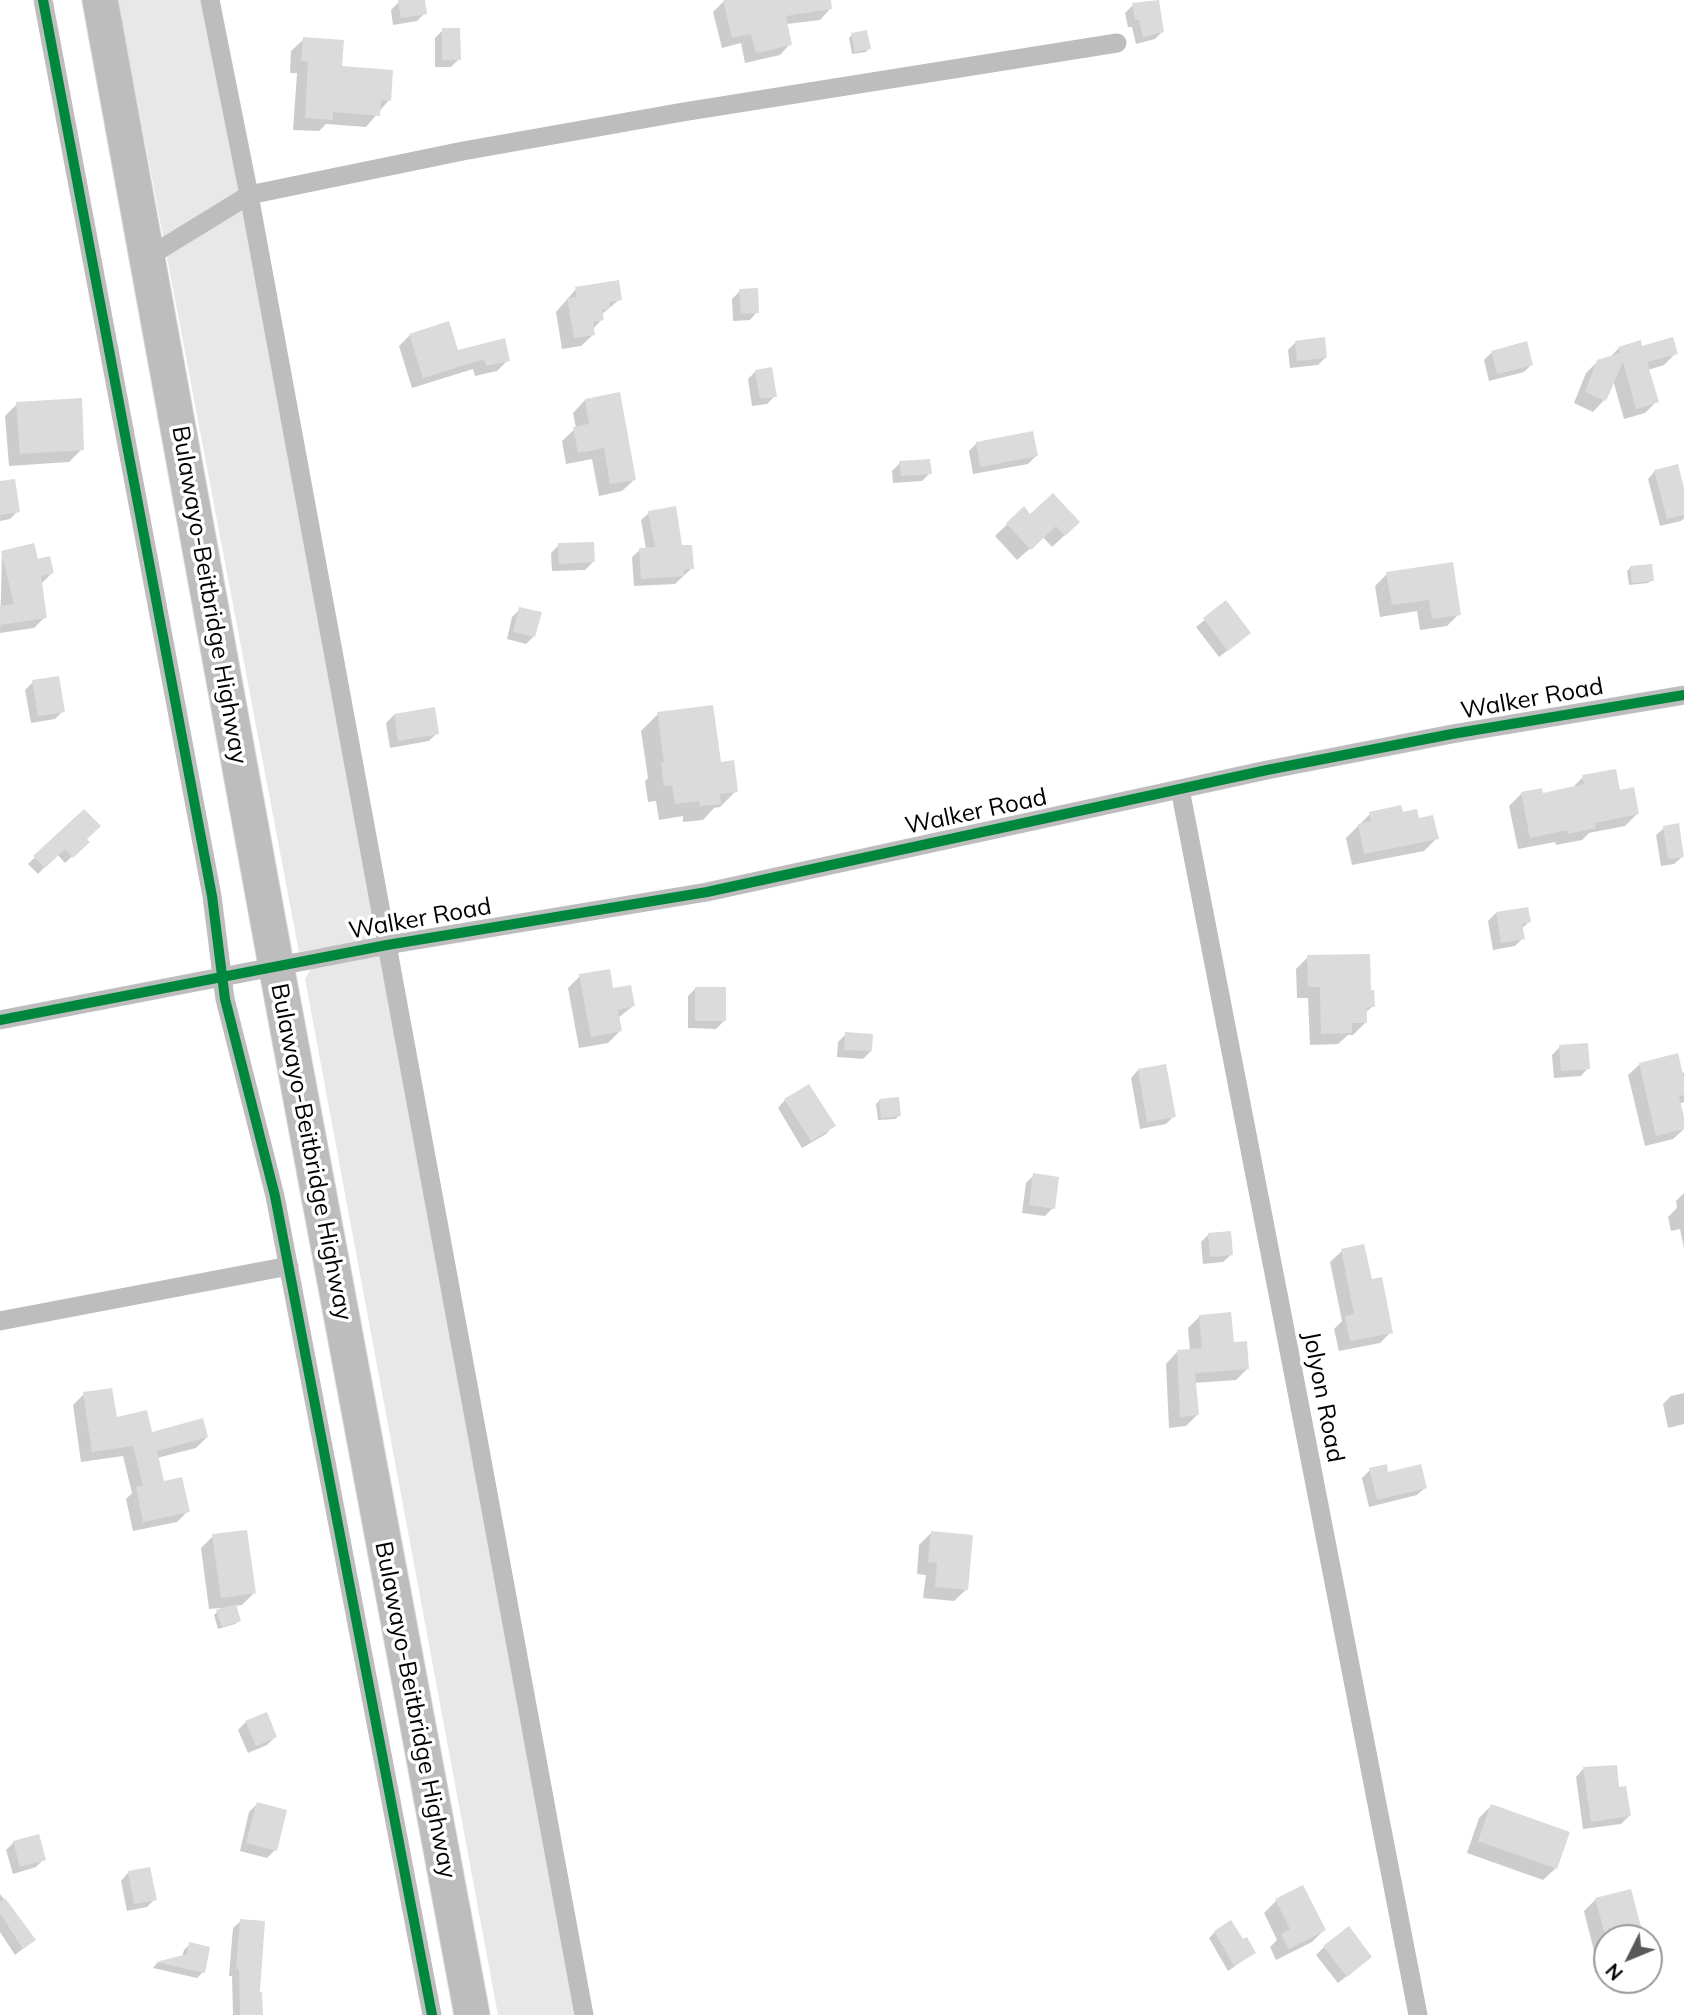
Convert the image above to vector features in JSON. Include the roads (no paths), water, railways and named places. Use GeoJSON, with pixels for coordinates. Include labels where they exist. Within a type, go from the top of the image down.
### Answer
{"type":"FeatureCollection","features":[{"type":"Feature","properties":{"kind":"highway","name":"Bulawayo-Beitbridge Highway"},"geometry":{"type":"LineString","coordinates":[[100,0],[276,965],[472,2015]]}},
{"type":"Feature","properties":{"kind":"street"},"geometry":{"type":"LineString","coordinates":[[43,0],[209,883],[230,1021],[266,1156],[289,1266],[432,2015]]}},
{"type":"Feature","properties":{"kind":"street"},"geometry":{"type":"LineString","coordinates":[[210,0],[249,195],[584,2015]]}},
{"type":"Feature","properties":{"kind":"street"},"geometry":{"type":"LineString","coordinates":[[148,257],[249,195],[683,112],[1117,43]]}},
{"type":"Feature","properties":{"kind":"street","name":"Walker Road"},"geometry":{"type":"LineString","coordinates":[[0,1020],[276,965],[707,892],[1180,789],[1452,734],[1684,695]]}},
{"type":"Feature","properties":{"kind":"street","name":"Jolyon Road"},"geometry":{"type":"LineString","coordinates":[[1180,789],[1418,2015]]}},
{"type":"Feature","properties":{"kind":"street"},"geometry":{"type":"LineString","coordinates":[[0,1321],[289,1266]]}}]}
